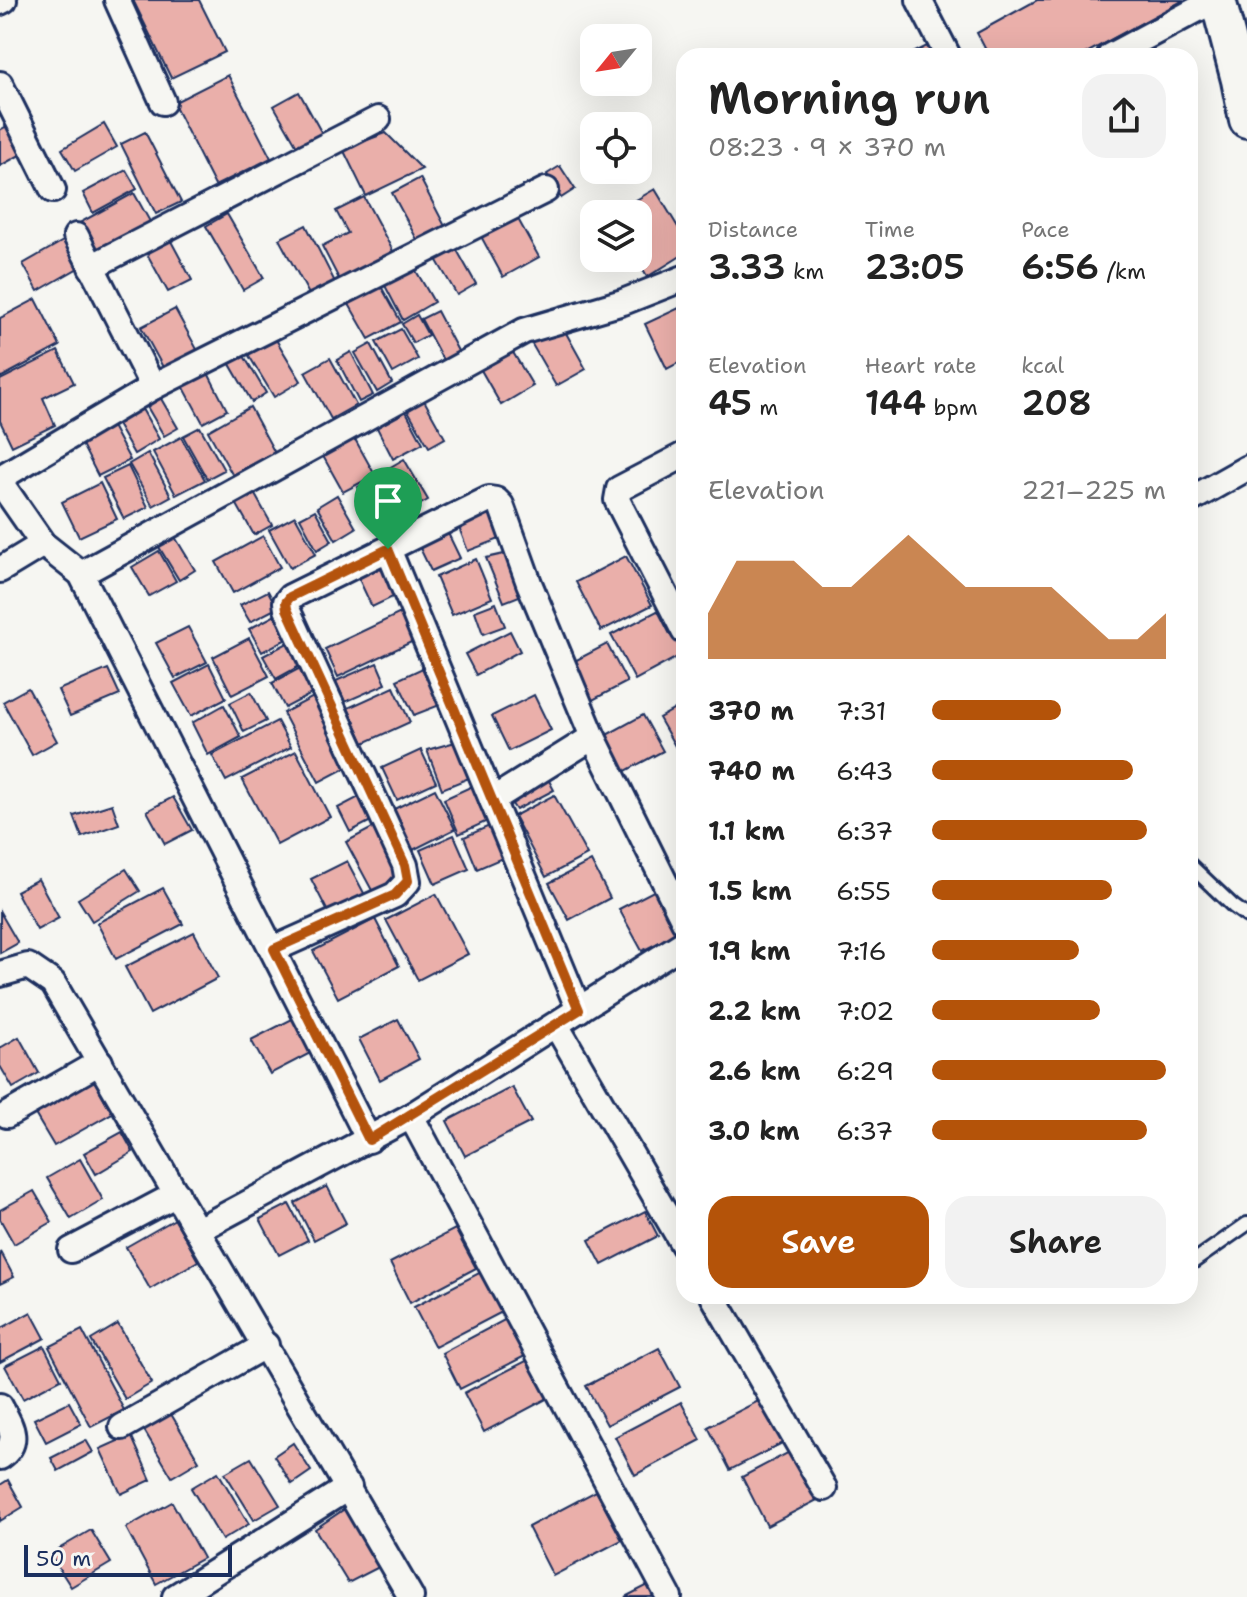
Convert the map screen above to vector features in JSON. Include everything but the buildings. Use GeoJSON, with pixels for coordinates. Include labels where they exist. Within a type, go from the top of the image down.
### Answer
{"type":"FeatureCollection","features":[{"type":"Feature","properties":{"kind":"street"},"geometry":{"type":"LineString","coordinates":[[117,0],[163,102]]}},
{"type":"Feature","properties":{"kind":"street"},"geometry":{"type":"LineString","coordinates":[[919,0],[944,48]]}},
{"type":"Feature","properties":{"kind":"street"},"geometry":{"type":"LineString","coordinates":[[1125,48],[1216,0],[1243,77],[1247,120]]}},
{"type":"Feature","properties":{"kind":"street"},"geometry":{"type":"LineString","coordinates":[[0,84],[53,190]]}},
{"type":"Feature","properties":{"kind":"street"},"geometry":{"type":"LineString","coordinates":[[91,267],[378,119]]}},
{"type":"Feature","properties":{"kind":"street"},"geometry":{"type":"LineString","coordinates":[[369,1140],[81,574],[43,544],[0,480],[153,387],[546,190]]}},
{"type":"Feature","properties":{"kind":"street"},"geometry":{"type":"LineString","coordinates":[[76,236],[153,387]]}},
{"type":"Feature","properties":{"kind":"street"},"geometry":{"type":"LineString","coordinates":[[81,574],[524,331],[623,302],[676,281]]}},
{"type":"Feature","properties":{"kind":"street"},"geometry":{"type":"LineString","coordinates":[[676,459],[619,489],[617,500],[676,615]]}},
{"type":"Feature","properties":{"kind":"street"},"geometry":{"type":"LineString","coordinates":[[1198,496],[1247,468]]}},
{"type":"Feature","properties":{"kind":"street"},"geometry":{"type":"LineString","coordinates":[[274,949],[395,895],[408,881],[405,865],[286,602],[290,597],[489,499],[501,505],[529,583],[593,737],[676,905]]}},
{"type":"Feature","properties":{"kind":"street"},"geometry":{"type":"LineString","coordinates":[[0,570],[43,544]]}},
{"type":"Feature","properties":{"kind":"street"},"geometry":{"type":"LineString","coordinates":[[388,549],[579,1010]]}},
{"type":"Feature","properties":{"kind":"street"},"geometry":{"type":"LineString","coordinates":[[492,800],[593,737]]}},
{"type":"Feature","properties":{"kind":"street"},"geometry":{"type":"LineString","coordinates":[[198,1230],[411,1116],[676,948]]}},
{"type":"Feature","properties":{"kind":"street"},"geometry":{"type":"LineString","coordinates":[[0,974],[28,966],[53,983],[411,1597]]}},
{"type":"Feature","properties":{"kind":"street"},"geometry":{"type":"LineString","coordinates":[[556,1025],[676,1232]]}},
{"type":"Feature","properties":{"kind":"street"},"geometry":{"type":"LineString","coordinates":[[7,1115],[100,1062]]}},
{"type":"Feature","properties":{"kind":"street"},"geometry":{"type":"LineString","coordinates":[[411,1116],[669,1597]]}},
{"type":"Feature","properties":{"kind":"street"},"geometry":{"type":"LineString","coordinates":[[71,1250],[177,1194]]}},
{"type":"Feature","properties":{"kind":"street"},"geometry":{"type":"LineString","coordinates":[[718,1304],[824,1488]]}},
{"type":"Feature","properties":{"kind":"street"},"geometry":{"type":"LineString","coordinates":[[122,1427],[266,1345]]}},
{"type":"Feature","properties":{"kind":"street"},"geometry":{"type":"LineString","coordinates":[[0,1406],[12,1429],[14,1441],[0,1457]]}},
{"type":"Feature","properties":{"kind":"street"},"geometry":{"type":"LineString","coordinates":[[175,1597],[203,1590],[349,1487]]}},
{"type":"Feature","properties":{"kind":"lane"},"geometry":{"type":"LineString","coordinates":[[1198,873],[1247,916]]}},
{"type":"Feature","properties":{"kind":"lane"},"geometry":{"type":"LineString","coordinates":[[1198,1258],[1247,1224]]}},
{"type":"Feature","properties":{"kind":"route"},"geometry":{"type":"LineString","coordinates":[[388,549],[579,1010],[369,1140],[274,949],[395,895],[408,881],[405,865],[286,602],[290,597],[388,549]]}}]}
